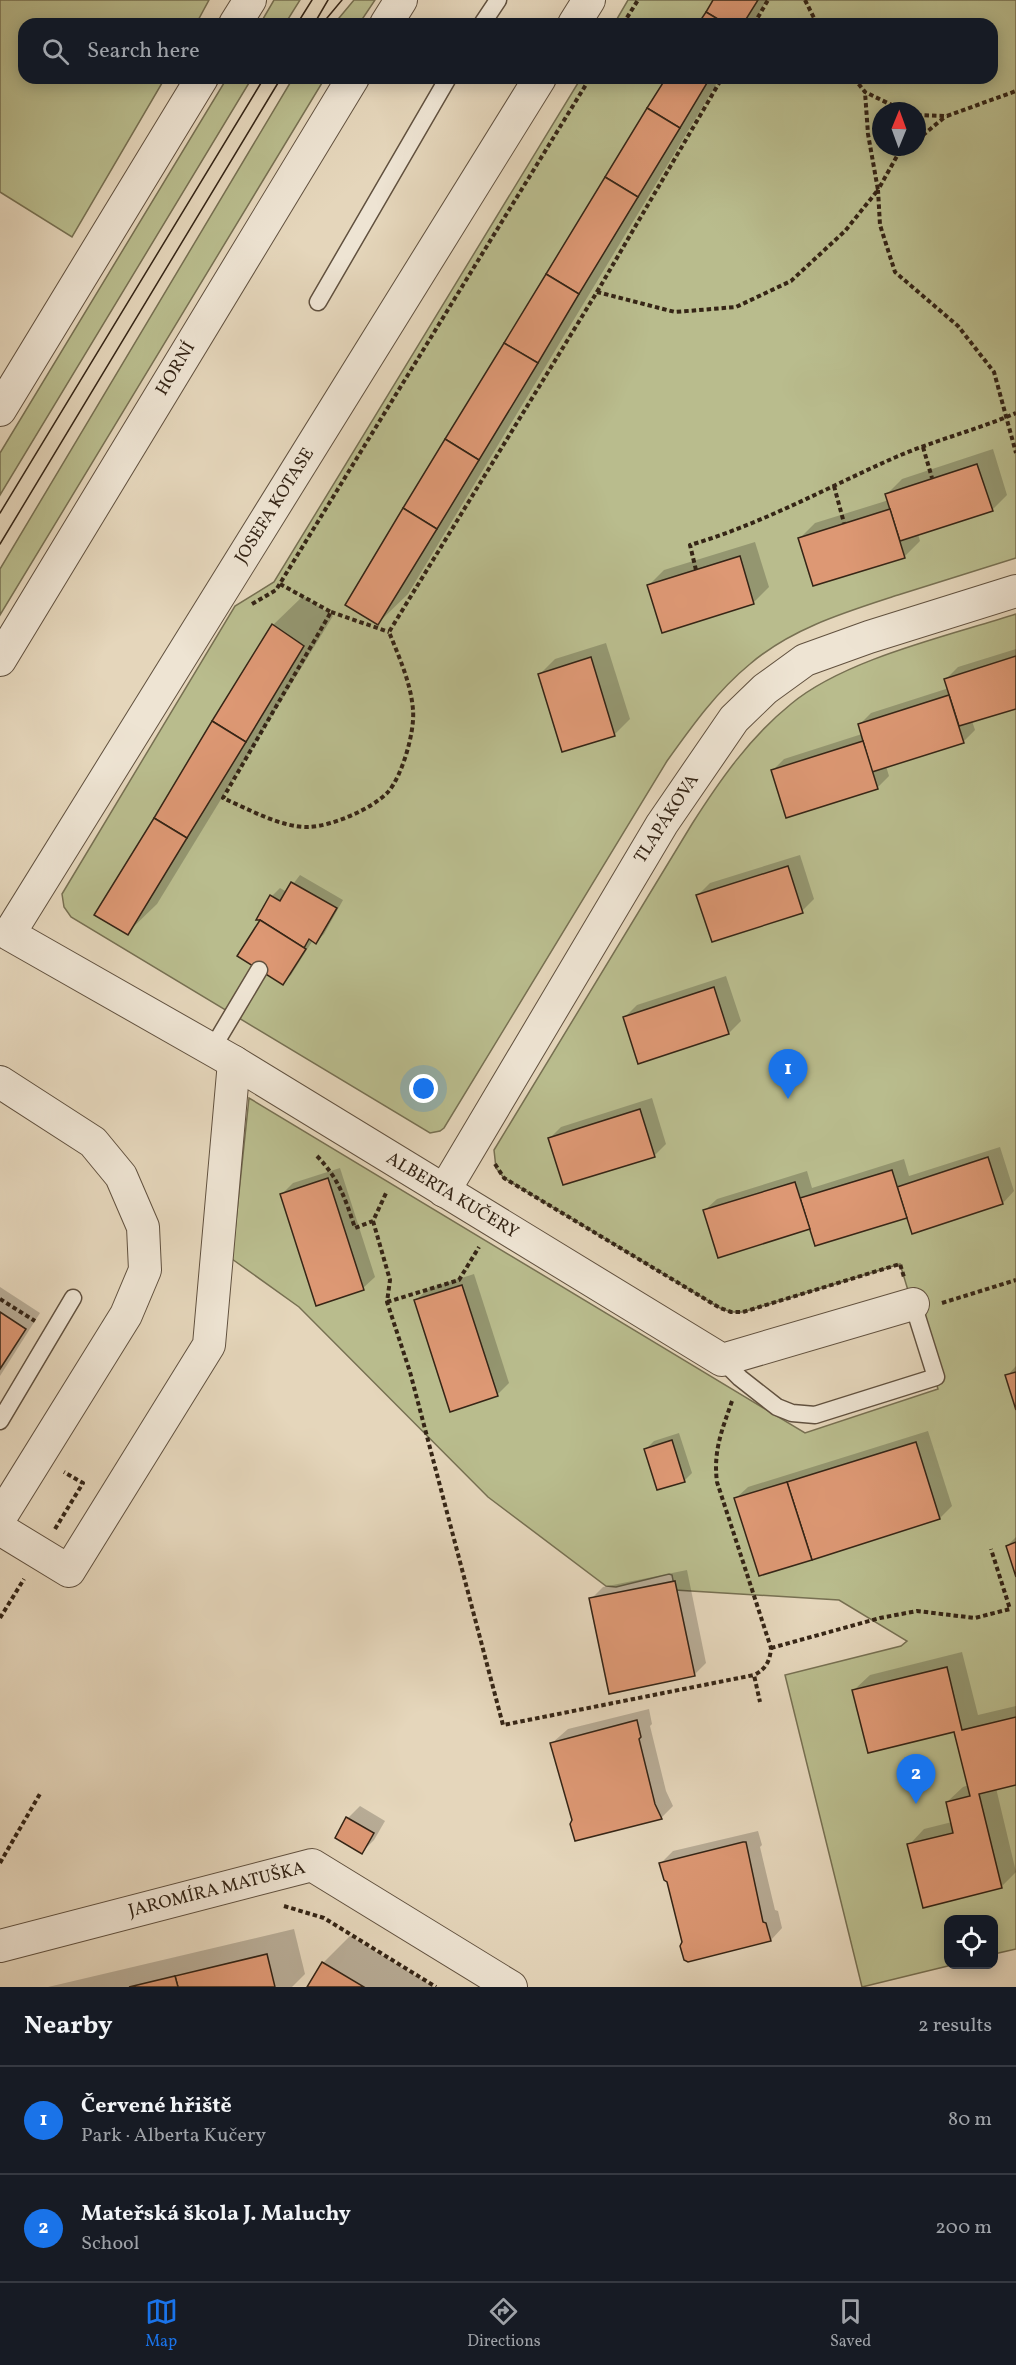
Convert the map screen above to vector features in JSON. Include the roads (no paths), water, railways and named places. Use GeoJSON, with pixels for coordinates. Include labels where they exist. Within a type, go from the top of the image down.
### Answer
{"type":"FeatureCollection","features":[{"type":"Feature","properties":{"kind":"street"},"geometry":{"type":"LineString","coordinates":[[239,18],[250,0]]}},
{"type":"Feature","properties":{"kind":"street"},"geometry":{"type":"LineString","coordinates":[[390,18],[401,0]]}},
{"type":"Feature","properties":{"kind":"street"},"geometry":{"type":"LineString","coordinates":[[578,18],[589,0]]}},
{"type":"Feature","properties":{"kind":"street"},"geometry":{"type":"LineString","coordinates":[[0,410],[198,84]]}},
{"type":"Feature","properties":{"kind":"street","name":"HORNÍ"},"geometry":{"type":"LineString","coordinates":[[0,660],[348,84]]}},
{"type":"Feature","properties":{"kind":"street","name":"JOSEFA KOTASE"},"geometry":{"type":"LineString","coordinates":[[9,934],[536,84]]}},
{"type":"Feature","properties":{"kind":"street","name":"TLAPÁKOVA"},"geometry":{"type":"LineString","coordinates":[[444,1191],[662,824],[734,718],[765,688],[805,660],[869,637],[1016,591]]}},
{"type":"Feature","properties":{"kind":"street","name":"ALBERTA KUČERY"},"geometry":{"type":"LineString","coordinates":[[9,934],[223,1056],[731,1369]]}},
{"type":"Feature","properties":{"kind":"street"},"geometry":{"type":"LineString","coordinates":[[0,1529],[69,1571],[209,1345],[223,1056]]}},
{"type":"Feature","properties":{"kind":"street"},"geometry":{"type":"LineString","coordinates":[[0,1082],[93,1142],[121,1176],[143,1227],[145,1270],[126,1315],[0,1518]]}},
{"type":"Feature","properties":{"kind":"street"},"geometry":{"type":"LineString","coordinates":[[731,1369],[913,1304]]}},
{"type":"Feature","properties":{"kind":"street","name":"JAROMÍRA MATUŠKA"},"geometry":{"type":"LineString","coordinates":[[0,1946],[312,1865],[511,1987]]}},
{"type":"Feature","properties":{"kind":"lane"},"geometry":{"type":"LineString","coordinates":[[486,18],[498,0]]}},
{"type":"Feature","properties":{"kind":"lane"},"geometry":{"type":"LineString","coordinates":[[318,302],[445,84]]}},
{"type":"Feature","properties":{"kind":"lane"},"geometry":{"type":"LineString","coordinates":[[223,1056],[259,970]]}},
{"type":"Feature","properties":{"kind":"lane"},"geometry":{"type":"LineString","coordinates":[[0,1422],[73,1298]]}},
{"type":"Feature","properties":{"kind":"lane"},"geometry":{"type":"LineString","coordinates":[[731,1369],[777,1407],[792,1413],[815,1415],[936,1377],[913,1304]]}},
{"type":"Feature","properties":{"kind":"tram line"},"geometry":{"type":"LineString","coordinates":[[301,18],[312,0]]}},
{"type":"Feature","properties":{"kind":"tram line"},"geometry":{"type":"LineString","coordinates":[[318,18],[328,0]]}},
{"type":"Feature","properties":{"kind":"tram line"},"geometry":{"type":"LineString","coordinates":[[327,18],[342,0]]}},
{"type":"Feature","properties":{"kind":"tram line"},"geometry":{"type":"LineString","coordinates":[[0,513],[260,84]]}},
{"type":"Feature","properties":{"kind":"tram line"},"geometry":{"type":"LineString","coordinates":[[0,544],[277,84]]}},
{"type":"Feature","properties":{"kind":"place","name":"Červené hřiště"},"geometry":{"type":"Point","coordinates":[788,1099]}},
{"type":"Feature","properties":{"kind":"place","name":"Mateřská škola J. Maluchy"},"geometry":{"type":"Point","coordinates":[916,1804]}}]}
